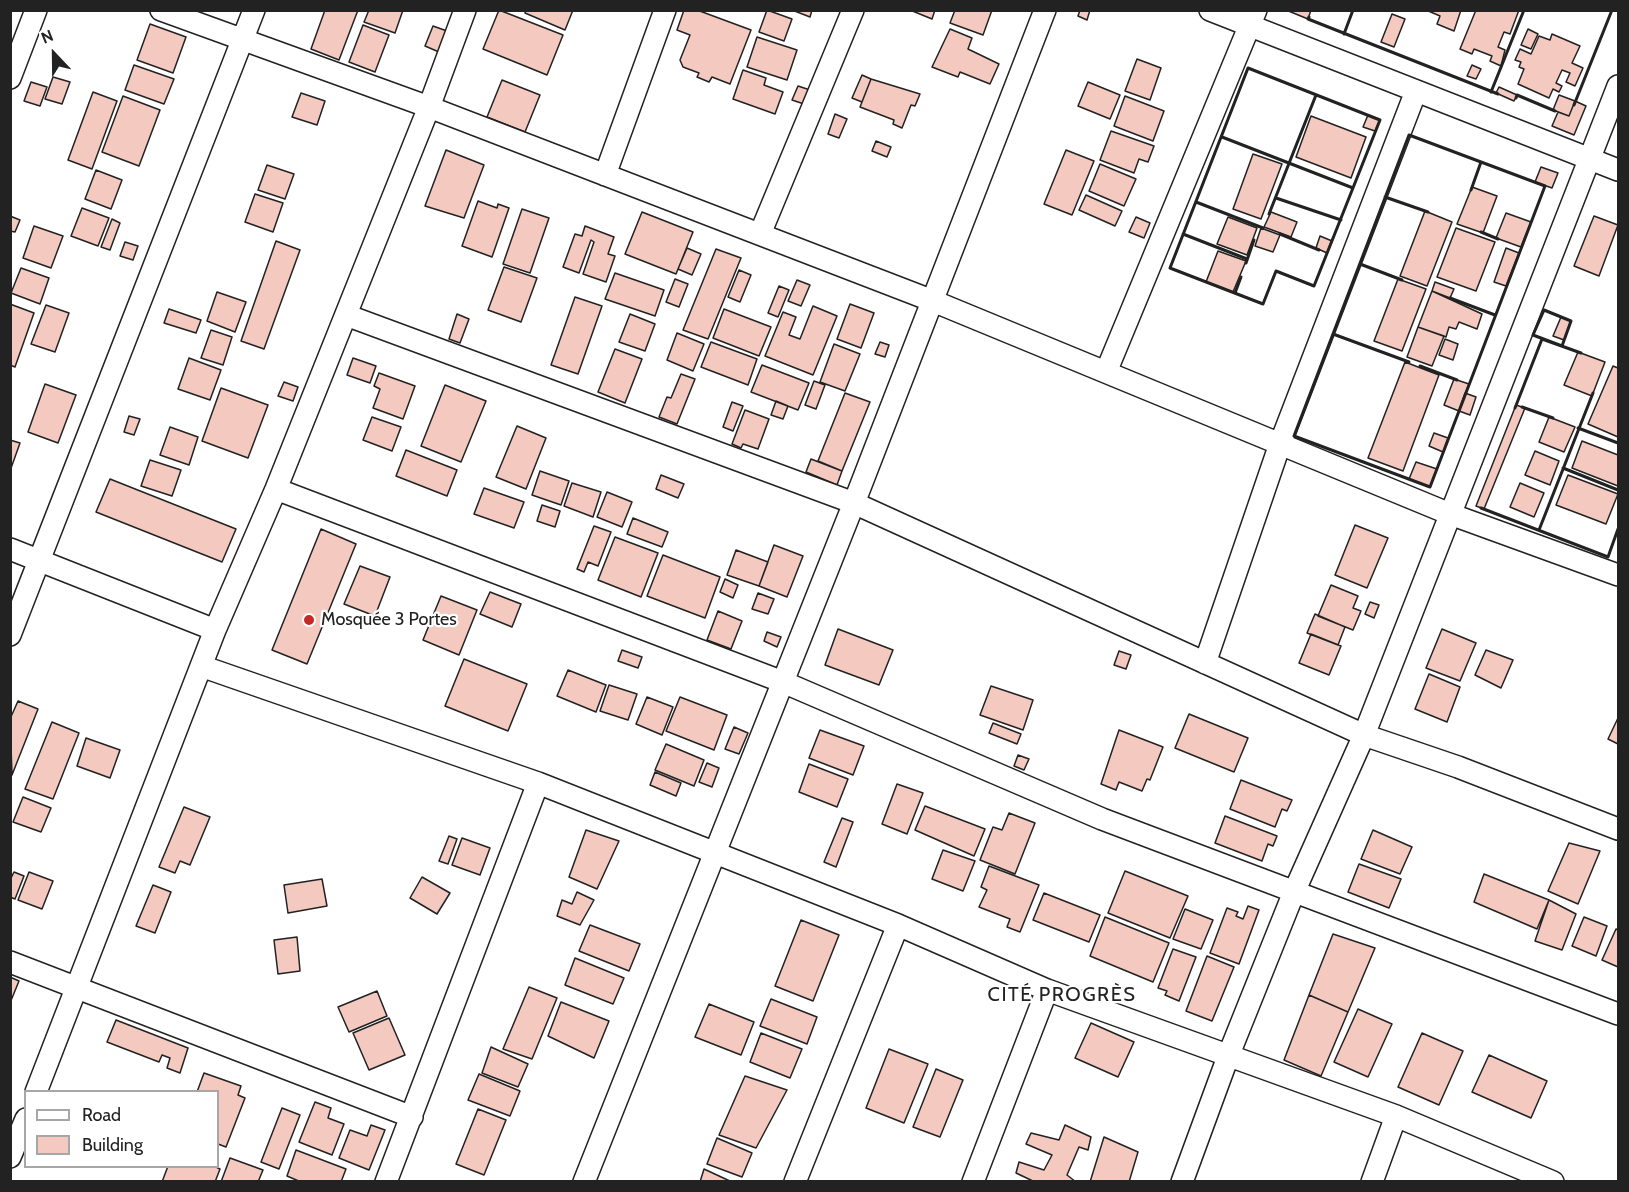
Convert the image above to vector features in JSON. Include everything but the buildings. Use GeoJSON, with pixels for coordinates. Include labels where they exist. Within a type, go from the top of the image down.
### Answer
{"type":"FeatureCollection","features":[{"type":"Feature","properties":{"kind":"street"},"geometry":{"type":"LineString","coordinates":[[10,78],[36,10]]}},
{"type":"Feature","properties":{"kind":"street"},"geometry":{"type":"LineString","coordinates":[[161,10],[429,107],[933,301],[1450,514],[1618,575]]}},
{"type":"Feature","properties":{"kind":"street"},"geometry":{"type":"LineString","coordinates":[[10,635],[254,10]]}},
{"type":"Feature","properties":{"kind":"street"},"geometry":{"type":"LineString","coordinates":[[37,1090],[215,630],[276,489],[429,107],[465,10]]}},
{"type":"Feature","properties":{"kind":"street"},"geometry":{"type":"LineString","coordinates":[[605,175],[665,10]]}},
{"type":"Feature","properties":{"kind":"street"},"geometry":{"type":"LineString","coordinates":[[760,234],[853,10]]}},
{"type":"Feature","properties":{"kind":"street"},"geometry":{"type":"LineString","coordinates":[[584,1182],[854,503],[1045,10]]}},
{"type":"Feature","properties":{"kind":"street"},"geometry":{"type":"LineString","coordinates":[[1210,10],[1253,18],[1416,91],[1618,170]]}},
{"type":"Feature","properties":{"kind":"street"},"geometry":{"type":"LineString","coordinates":[[1106,372],[1253,18]]}},
{"type":"Feature","properties":{"kind":"street"},"geometry":{"type":"LineString","coordinates":[[1182,1182],[1228,1054],[1294,892],[1364,735],[1618,86]]}},
{"type":"Feature","properties":{"kind":"street"},"geometry":{"type":"LineString","coordinates":[[1204,663],[1280,444],[1416,91]]}},
{"type":"Feature","properties":{"kind":"street"},"geometry":{"type":"LineString","coordinates":[[345,315],[854,503],[1364,735],[1458,767],[1618,829]]}},
{"type":"Feature","properties":{"kind":"street"},"geometry":{"type":"LineString","coordinates":[[276,489],[783,682],[1102,819],[1618,1014]]}},
{"type":"Feature","properties":{"kind":"street"},"geometry":{"type":"LineString","coordinates":[[10,549],[215,630]]}},
{"type":"Feature","properties":{"kind":"street"},"geometry":{"type":"LineString","coordinates":[[201,666],[538,783],[898,925],[1047,990],[1396,1116],[1553,1182]]}},
{"type":"Feature","properties":{"kind":"street"},"geometry":{"type":"LineString","coordinates":[[386,1182],[412,1118],[432,1056],[538,783]]}},
{"type":"Feature","properties":{"kind":"street"},"geometry":{"type":"LineString","coordinates":[[795,1182],[898,925]]}},
{"type":"Feature","properties":{"kind":"street"},"geometry":{"type":"LineString","coordinates":[[10,962],[412,1118]]}},
{"type":"Feature","properties":{"kind":"street"},"geometry":{"type":"LineString","coordinates":[[973,1182],[1047,990]]}},
{"type":"Feature","properties":{"kind":"street"},"geometry":{"type":"LineString","coordinates":[[1372,1182],[1396,1116]]}},
{"type":"Feature","properties":{"kind":"street"},"geometry":{"type":"LineString","coordinates":[[10,1157],[24,1124]]}},
{"type":"Feature","properties":{"kind":"wall"},"geometry":{"type":"LineString","coordinates":[[1344,34],[1353,10]]}},
{"type":"Feature","properties":{"kind":"wall"},"geometry":{"type":"LineString","coordinates":[[1491,92],[1524,10]]}},
{"type":"Feature","properties":{"kind":"wall"},"geometry":{"type":"LineString","coordinates":[[1574,105],[1612,10]]}},
{"type":"Feature","properties":{"kind":"wall"},"geometry":{"type":"LineString","coordinates":[[1309,17],[1308,19],[1498,94]]}},
{"type":"Feature","properties":{"kind":"wall"},"geometry":{"type":"LineString","coordinates":[[1248,68],[1380,120],[1314,286],[1276,271],[1263,304],[1170,268],[1248,68]]}},
{"type":"Feature","properties":{"kind":"wall"},"geometry":{"type":"LineString","coordinates":[[1269,214],[1316,95]]}},
{"type":"Feature","properties":{"kind":"wall"},"geometry":{"type":"LineString","coordinates":[[1516,98],[1517,95],[1555,111]]}},
{"type":"Feature","properties":{"kind":"wall"},"geometry":{"type":"LineString","coordinates":[[1409,135],[1545,186],[1430,487],[1294,436],[1409,135]]}},
{"type":"Feature","properties":{"kind":"wall"},"geometry":{"type":"LineString","coordinates":[[1222,137],[1353,188]]}},
{"type":"Feature","properties":{"kind":"wall"},"geometry":{"type":"LineString","coordinates":[[1471,190],[1481,162]]}},
{"type":"Feature","properties":{"kind":"wall"},"geometry":{"type":"LineString","coordinates":[[1385,197],[1428,212]]}},
{"type":"Feature","properties":{"kind":"wall"},"geometry":{"type":"LineString","coordinates":[[1276,198],[1341,220]]}},
{"type":"Feature","properties":{"kind":"wall"},"geometry":{"type":"LineString","coordinates":[[1196,202],[1263,228]]}},
{"type":"Feature","properties":{"kind":"wall"},"geometry":{"type":"LineString","coordinates":[[1481,232],[1498,239]]}},
{"type":"Feature","properties":{"kind":"wall"},"geometry":{"type":"LineString","coordinates":[[1183,234],[1247,259]]}},
{"type":"Feature","properties":{"kind":"wall"},"geometry":{"type":"LineString","coordinates":[[1280,234],[1319,250]]}},
{"type":"Feature","properties":{"kind":"wall"},"geometry":{"type":"LineString","coordinates":[[1246,263],[1254,240]]}},
{"type":"Feature","properties":{"kind":"wall"},"geometry":{"type":"LineString","coordinates":[[1360,264],[1402,280]]}},
{"type":"Feature","properties":{"kind":"wall"},"geometry":{"type":"LineString","coordinates":[[1235,293],[1241,277]]}},
{"type":"Feature","properties":{"kind":"wall"},"geometry":{"type":"LineString","coordinates":[[1450,298],[1495,315]]}},
{"type":"Feature","properties":{"kind":"wall"},"geometry":{"type":"LineString","coordinates":[[1544,310],[1571,321],[1562,346],[1533,335],[1544,310]]}},
{"type":"Feature","properties":{"kind":"wall"},"geometry":{"type":"LineString","coordinates":[[1333,334],[1409,362]]}},
{"type":"Feature","properties":{"kind":"wall"},"geometry":{"type":"LineString","coordinates":[[1515,408],[1542,339],[1581,353]]}},
{"type":"Feature","properties":{"kind":"wall"},"geometry":{"type":"LineString","coordinates":[[1420,366],[1457,380]]}},
{"type":"Feature","properties":{"kind":"wall"},"geometry":{"type":"LineString","coordinates":[[1539,530],[1593,393]]}},
{"type":"Feature","properties":{"kind":"wall"},"geometry":{"type":"LineString","coordinates":[[1522,407],[1553,418]]}},
{"type":"Feature","properties":{"kind":"wall"},"geometry":{"type":"LineString","coordinates":[[1578,428],[1618,443]]}},
{"type":"Feature","properties":{"kind":"wall"},"geometry":{"type":"LineString","coordinates":[[1563,468],[1618,490]]}},
{"type":"Feature","properties":{"kind":"wall"},"geometry":{"type":"LineString","coordinates":[[1481,508],[1608,557],[1618,529]]}},
{"type":"Feature","properties":{"kind":"place","name":"Mosquée 3 Portes"},"geometry":{"type":"Point","coordinates":[309,620]}},
{"type":"Feature","properties":{"kind":"district","name":"CITÉ PROGRÈS"},"geometry":{"type":"Point","coordinates":[1062,995]}}]}
